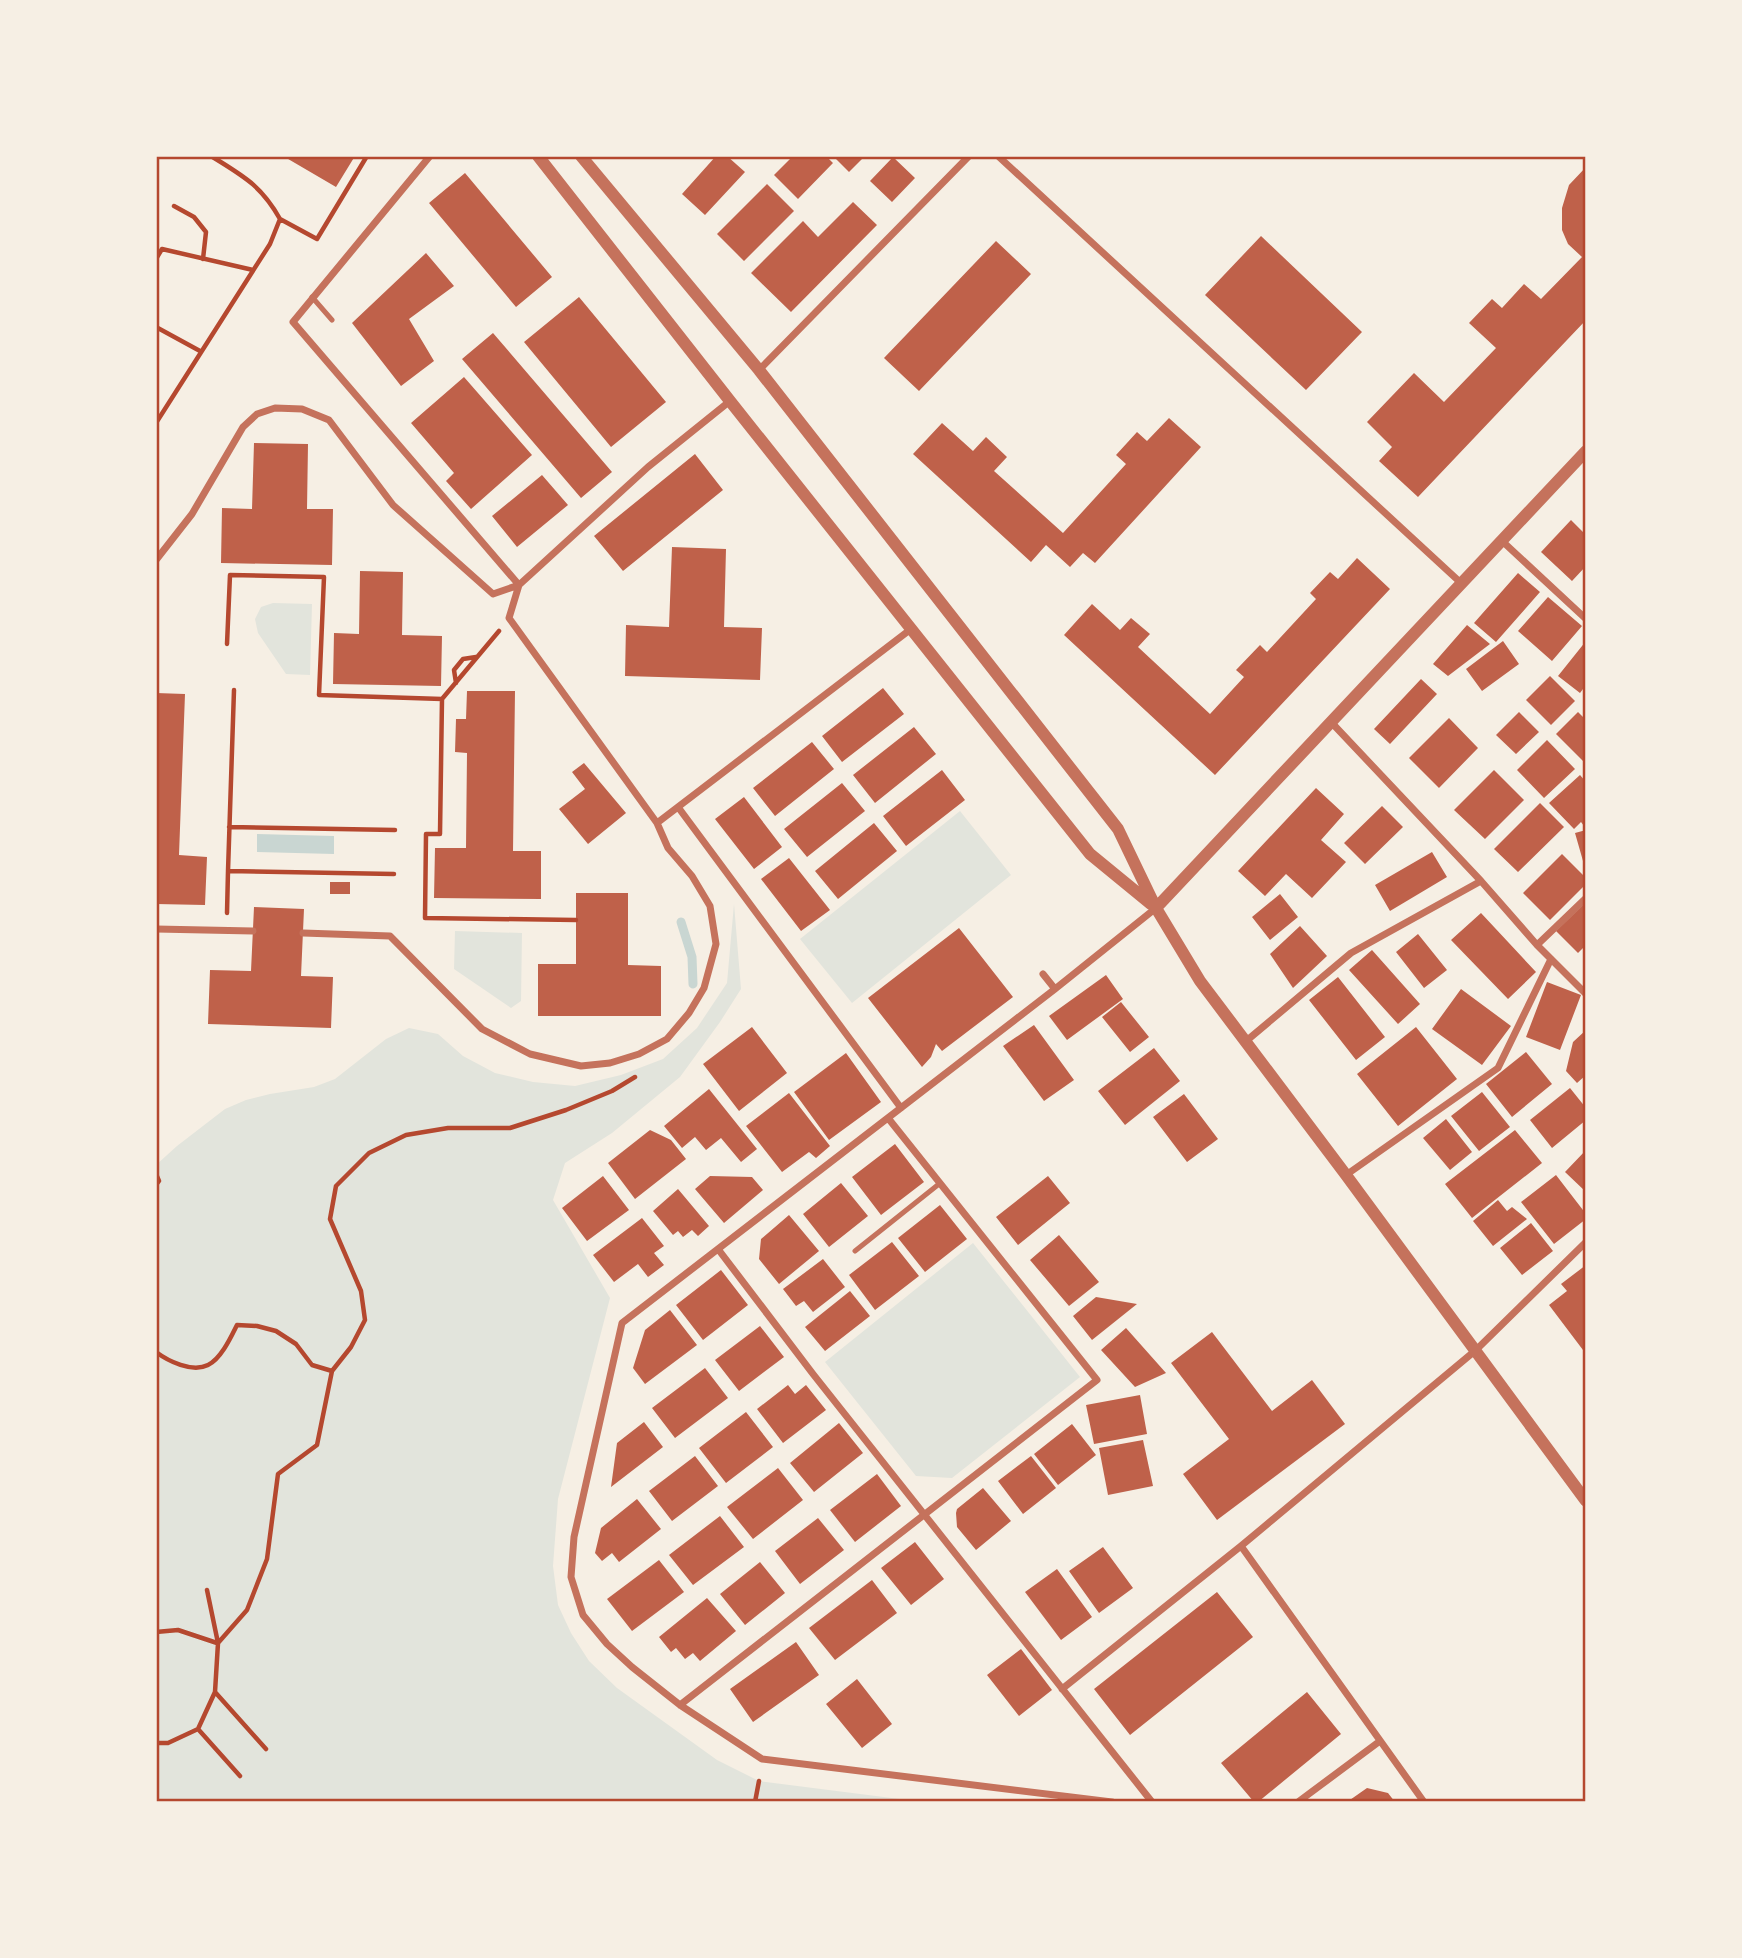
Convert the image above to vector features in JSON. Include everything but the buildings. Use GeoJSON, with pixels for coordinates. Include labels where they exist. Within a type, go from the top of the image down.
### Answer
{"type":"FeatureCollection","features":[{"type":"Feature","properties":{"kind":"street"},"geometry":{"type":"LineString","coordinates":[[430,156],[293,322],[519,585]]}},
{"type":"Feature","properties":{"kind":"street"},"geometry":{"type":"LineString","coordinates":[[538,156],[1090,854],[1156,908]]}},
{"type":"Feature","properties":{"kind":"street"},"geometry":{"type":"LineString","coordinates":[[581,156],[759,370],[1118,829],[1156,908],[1200,981],[1586,1501]]}},
{"type":"Feature","properties":{"kind":"street"},"geometry":{"type":"LineString","coordinates":[[759,370],[969,156]]}},
{"type":"Feature","properties":{"kind":"street"},"geometry":{"type":"LineString","coordinates":[[998,156],[1461,583]]}},
{"type":"Feature","properties":{"kind":"street"},"geometry":{"type":"LineString","coordinates":[[156,560],[192,514],[243,427],[257,414],[275,408],[302,409],[329,420],[393,505],[493,594],[519,585],[648,467],[730,401]]}},
{"type":"Feature","properties":{"kind":"street"},"geometry":{"type":"LineString","coordinates":[[1112,1802],[762,1759],[680,1705],[607,1644],[583,1615],[571,1577],[574,1537],[622,1324],[1156,908],[1586,451]]}},
{"type":"Feature","properties":{"kind":"street"},"geometry":{"type":"LineString","coordinates":[[1500,540],[1586,619]]}},
{"type":"Feature","properties":{"kind":"street"},"geometry":{"type":"LineString","coordinates":[[303,933],[390,936],[482,1029],[530,1054],[581,1066],[610,1063],[639,1054],[667,1039],[690,1013],[704,988],[716,944],[710,906],[692,876],[668,848],[657,822],[509,618],[519,585]]}},
{"type":"Feature","properties":{"kind":"street"},"geometry":{"type":"LineString","coordinates":[[657,822],[911,629]]}},
{"type":"Feature","properties":{"kind":"street"},"geometry":{"type":"LineString","coordinates":[[1331,722],[1481,881],[1537,945],[1586,994]]}},
{"type":"Feature","properties":{"kind":"street"},"geometry":{"type":"LineString","coordinates":[[678,807],[901,1108]]}},
{"type":"Feature","properties":{"kind":"street"},"geometry":{"type":"LineString","coordinates":[[1245,1042],[1351,953],[1481,881]]}},
{"type":"Feature","properties":{"kind":"street"},"geometry":{"type":"LineString","coordinates":[[1537,945],[1586,898]]}},
{"type":"Feature","properties":{"kind":"street"},"geometry":{"type":"LineString","coordinates":[[156,929],[253,932]]}},
{"type":"Feature","properties":{"kind":"street"},"geometry":{"type":"LineString","coordinates":[[1346,1175],[1497,1068],[1551,959]]}},
{"type":"Feature","properties":{"kind":"street"},"geometry":{"type":"LineString","coordinates":[[1043,974],[1055,989]]}},
{"type":"Feature","properties":{"kind":"street"},"geometry":{"type":"LineString","coordinates":[[680,1705],[1097,1380],[888,1118]]}},
{"type":"Feature","properties":{"kind":"street"},"geometry":{"type":"LineString","coordinates":[[1062,1689],[1241,1546],[1476,1350],[1586,1242]]}},
{"type":"Feature","properties":{"kind":"street"},"geometry":{"type":"LineString","coordinates":[[719,1249],[923,1515],[1152,1802]]}},
{"type":"Feature","properties":{"kind":"street"},"geometry":{"type":"LineString","coordinates":[[1241,1546],[1424,1802]]}},
{"type":"Feature","properties":{"kind":"street"},"geometry":{"type":"LineString","coordinates":[[1298,1802],[1380,1741]]}},
{"type":"Feature","properties":{"kind":"lane"},"geometry":{"type":"LineString","coordinates":[[312,297],[332,320]]}},
{"type":"Feature","properties":{"kind":"lane"},"geometry":{"type":"LineString","coordinates":[[855,1251],[939,1184]]}},
{"type":"Feature","properties":{"kind":"path"},"geometry":{"type":"LineString","coordinates":[[211,156],[256,185],[279,219],[317,239],[367,156]]}},
{"type":"Feature","properties":{"kind":"path"},"geometry":{"type":"LineString","coordinates":[[174,206],[194,217],[206,232],[203,258]]}},
{"type":"Feature","properties":{"kind":"path"},"geometry":{"type":"LineString","coordinates":[[156,423],[271,244],[279,219]]}},
{"type":"Feature","properties":{"kind":"path"},"geometry":{"type":"LineString","coordinates":[[156,259],[162,249],[253,270]]}},
{"type":"Feature","properties":{"kind":"path"},"geometry":{"type":"LineString","coordinates":[[156,327],[200,351]]}},
{"type":"Feature","properties":{"kind":"path"},"geometry":{"type":"LineString","coordinates":[[227,644],[230,575],[324,577],[319,695],[442,699]]}},
{"type":"Feature","properties":{"kind":"path"},"geometry":{"type":"LineString","coordinates":[[509,618],[442,699],[440,834],[426,834],[425,918],[576,920]]}},
{"type":"Feature","properties":{"kind":"path"},"geometry":{"type":"LineString","coordinates":[[456,684],[454,670],[463,659],[478,657]]}},
{"type":"Feature","properties":{"kind":"path"},"geometry":{"type":"LineString","coordinates":[[226,931],[234,690]]}},
{"type":"Feature","properties":{"kind":"path"},"geometry":{"type":"LineString","coordinates":[[229,827],[395,830]]}},
{"type":"Feature","properties":{"kind":"path"},"geometry":{"type":"LineString","coordinates":[[228,871],[394,874]]}},
{"type":"Feature","properties":{"kind":"path"},"geometry":{"type":"LineString","coordinates":[[218,1643],[247,1610],[267,1559],[278,1474],[317,1445],[332,1371],[352,1347],[365,1320],[361,1291],[330,1219],[336,1186],[369,1153]]}},
{"type":"Feature","properties":{"kind":"path"},"geometry":{"type":"LineString","coordinates":[[156,1174],[159,1181],[156,1185]]}},
{"type":"Feature","properties":{"kind":"path"},"geometry":{"type":"LineString","coordinates":[[156,1352],[192,1368],[208,1365],[225,1348],[237,1325],[257,1326],[276,1331],[296,1345],[312,1365],[332,1371]]}},
{"type":"Feature","properties":{"kind":"path"},"geometry":{"type":"LineString","coordinates":[[156,1744],[168,1743],[198,1729],[215,1692],[218,1643],[207,1590]]}},
{"type":"Feature","properties":{"kind":"path"},"geometry":{"type":"LineString","coordinates":[[156,1632],[178,1630],[218,1643]]}},
{"type":"Feature","properties":{"kind":"path"},"geometry":{"type":"LineString","coordinates":[[215,1692],[266,1749]]}},
{"type":"Feature","properties":{"kind":"path"},"geometry":{"type":"LineString","coordinates":[[198,1729],[240,1776]]}},
{"type":"Feature","properties":{"kind":"path"},"geometry":{"type":"LineString","coordinates":[[755,1802],[759,1781]]}},
{"type":"Feature","properties":{"kind":"shaded area"},"geometry":{"type":"Polygon","coordinates":[[[273,603],[312,604],[310,675],[286,674],[258,633],[255,619],[261,607],[273,603]]]}},
{"type":"Feature","properties":{"kind":"shaded area"},"geometry":{"type":"Polygon","coordinates":[[[960,811],[1011,875],[852,1003],[800,939],[960,811]]]}},
{"type":"Feature","properties":{"kind":"shaded area"},"geometry":{"type":"Polygon","coordinates":[[[257,834],[334,836],[334,854],[257,852],[257,834]]]}},
{"type":"Feature","properties":{"kind":"shaded area"},"geometry":{"type":"Polygon","coordinates":[[[734,904],[741,989],[680,1077],[612,1133],[565,1163],[553,1200],[610,1298],[558,1499],[553,1566],[558,1605],[571,1633],[589,1661],[617,1688],[717,1760],[759,1781],[923,1802],[156,1802],[156,1165],[225,1109],[246,1100],[314,1087],[335,1079],[386,1039],[409,1028],[438,1034],[463,1056],[495,1073],[533,1082],[575,1086],[621,1075],[663,1059],[697,1028],[727,983],[734,904]]]}},
{"type":"Feature","properties":{"kind":"shaded area"},"geometry":{"type":"Polygon","coordinates":[[[455,931],[522,933],[521,1001],[511,1008],[454,969],[455,931]]]}},
{"type":"Feature","properties":{"kind":"shaded area"},"geometry":{"type":"Polygon","coordinates":[[[973,1243],[1080,1377],[952,1478],[916,1476],[825,1362],[973,1243]]]}},
{"type":"Feature","properties":{"kind":"waterway"},"geometry":{"type":"LineString","coordinates":[[681,922],[692,957],[693,984]]}}]}
